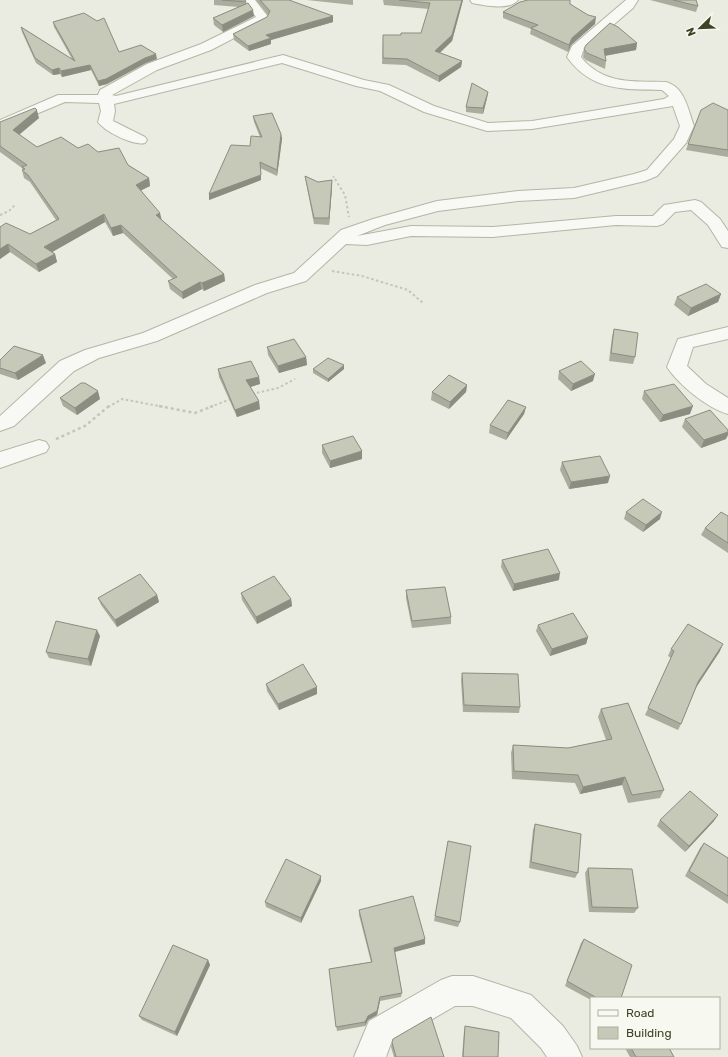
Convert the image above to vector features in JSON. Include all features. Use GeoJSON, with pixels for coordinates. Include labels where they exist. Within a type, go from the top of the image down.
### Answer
{"type":"FeatureCollection","features":[{"type":"Feature","properties":{"kind":"street"},"geometry":{"type":"LineString","coordinates":[[140,140],[130,134],[110,127],[105,122],[108,110],[105,93],[152,67],[206,47],[263,18],[249,0]]}},
{"type":"Feature","properties":{"kind":"street"},"geometry":{"type":"LineString","coordinates":[[476,0],[506,3],[512,0]]}},
{"type":"Feature","properties":{"kind":"street"},"geometry":{"type":"LineString","coordinates":[[0,424],[7,421],[67,366],[92,354],[150,337],[261,289],[300,277],[346,234],[378,222],[437,206],[518,196],[574,193],[639,178],[652,173],[681,140],[687,126],[675,93],[666,86],[614,84],[597,77],[580,66],[574,57],[577,49],[629,5],[632,0]]}},
{"type":"Feature","properties":{"kind":"street"},"geometry":{"type":"LineString","coordinates":[[0,125],[63,98],[98,99],[105,97],[116,100],[284,59],[361,83],[384,88],[429,109],[487,127],[532,125],[668,103],[677,98]]}},
{"type":"Feature","properties":{"kind":"street"},"geometry":{"type":"LineString","coordinates":[[343,238],[348,241],[381,238],[409,232],[444,230],[494,232],[632,219],[658,221],[670,208],[695,205],[714,222],[728,243]]}},
{"type":"Feature","properties":{"kind":"street"},"geometry":{"type":"LineString","coordinates":[[728,333],[685,343],[678,367],[699,389],[728,408]]}},
{"type":"Feature","properties":{"kind":"street"},"geometry":{"type":"LineString","coordinates":[[0,460],[39,446]]}},
{"type":"Feature","properties":{"kind":"street"},"geometry":{"type":"LineString","coordinates":[[370,1057],[380,1032],[452,991],[473,992],[520,1006],[552,1037],[566,1057]]}},
{"type":"Feature","properties":{"kind":"path"},"geometry":{"type":"LineString","coordinates":[[333,176],[345,196],[351,224],[343,238]]}},
{"type":"Feature","properties":{"kind":"path"},"geometry":{"type":"LineString","coordinates":[[0,215],[9,211],[15,206]]}},
{"type":"Feature","properties":{"kind":"path"},"geometry":{"type":"LineString","coordinates":[[310,268],[362,276],[408,290],[423,303]]}},
{"type":"Feature","properties":{"kind":"path"},"geometry":{"type":"LineString","coordinates":[[251,394],[278,388],[294,379]]}},
{"type":"Feature","properties":{"kind":"path"},"geometry":{"type":"LineString","coordinates":[[39,446],[85,426],[110,405],[122,399],[160,408],[195,413],[238,397]]}},
{"type":"Feature","properties":{"kind":"building"},"geometry":{"type":"Polygon","coordinates":[[[222,0],[245,0],[246,2],[222,0]]]}},
{"type":"Feature","properties":{"kind":"building"},"geometry":{"type":"Polygon","coordinates":[[[260,0],[289,0],[333,16],[266,35],[271,38],[248,46],[233,34],[267,17],[270,11],[260,0]]]}},
{"type":"Feature","properties":{"kind":"building"},"geometry":{"type":"Polygon","coordinates":[[[399,0],[462,0],[452,35],[435,51],[462,61],[439,76],[407,59],[383,58],[383,35],[421,33],[430,3],[399,0]]]}},
{"type":"Feature","properties":{"kind":"building"},"geometry":{"type":"Polygon","coordinates":[[[528,0],[570,0],[570,4],[588,15],[596,17],[572,38],[569,45],[531,28],[538,25],[503,12],[520,2],[528,0]]]}},
{"type":"Feature","properties":{"kind":"building"},"geometry":{"type":"Polygon","coordinates":[[[673,0],[696,0],[698,6],[673,0]]]}},
{"type":"Feature","properties":{"kind":"building"},"geometry":{"type":"Polygon","coordinates":[[[248,3],[253,10],[222,25],[213,18],[248,3]]]}},
{"type":"Feature","properties":{"kind":"building"},"geometry":{"type":"Polygon","coordinates":[[[84,13],[97,21],[104,18],[119,52],[141,45],[156,54],[145,58],[106,79],[98,81],[90,65],[61,71],[59,68],[52,70],[35,58],[21,27],[75,61],[53,22],[84,13]]]}},
{"type":"Feature","properties":{"kind":"building"},"geometry":{"type":"Polygon","coordinates":[[[610,23],[618,27],[637,43],[604,49],[606,61],[587,53],[584,49],[586,45],[610,23]]]}},
{"type":"Feature","properties":{"kind":"building"},"geometry":{"type":"Polygon","coordinates":[[[472,83],[488,92],[483,108],[466,107],[472,83]]]}},
{"type":"Feature","properties":{"kind":"building"},"geometry":{"type":"Polygon","coordinates":[[[713,103],[728,110],[728,150],[688,144],[701,110],[713,103]]]}},
{"type":"Feature","properties":{"kind":"building"},"geometry":{"type":"Polygon","coordinates":[[[35,108],[37,110],[13,130],[37,147],[61,137],[78,148],[88,144],[98,152],[119,148],[128,165],[149,178],[136,185],[160,213],[156,215],[224,274],[202,283],[200,282],[182,292],[168,281],[177,277],[121,225],[111,228],[104,214],[44,247],[55,254],[36,264],[8,244],[0,249],[0,227],[6,223],[30,234],[59,219],[28,175],[22,170],[25,169],[22,167],[27,165],[0,146],[0,122],[35,108]]]}},
{"type":"Feature","properties":{"kind":"building"},"geometry":{"type":"Polygon","coordinates":[[[272,113],[281,134],[277,170],[260,162],[261,175],[209,194],[231,145],[250,146],[251,136],[262,137],[253,116],[272,113]]]}},
{"type":"Feature","properties":{"kind":"building"},"geometry":{"type":"Polygon","coordinates":[[[305,176],[318,182],[332,180],[329,218],[314,218],[305,176]]]}},
{"type":"Feature","properties":{"kind":"building"},"geometry":{"type":"Polygon","coordinates":[[[706,284],[721,294],[691,308],[677,297],[706,284]]]}},
{"type":"Feature","properties":{"kind":"building"},"geometry":{"type":"Polygon","coordinates":[[[614,329],[638,333],[635,357],[611,353],[614,329]]]}},
{"type":"Feature","properties":{"kind":"building"},"geometry":{"type":"Polygon","coordinates":[[[294,339],[306,357],[278,366],[267,347],[294,339]]]}},
{"type":"Feature","properties":{"kind":"building"},"geometry":{"type":"Polygon","coordinates":[[[14,346],[43,355],[15,373],[0,368],[0,360],[14,346]]]}},
{"type":"Feature","properties":{"kind":"building"},"geometry":{"type":"Polygon","coordinates":[[[328,358],[344,365],[328,379],[313,369],[328,358]]]}},
{"type":"Feature","properties":{"kind":"building"},"geometry":{"type":"Polygon","coordinates":[[[251,361],[259,377],[246,380],[259,401],[235,410],[218,369],[251,361]]]}},
{"type":"Feature","properties":{"kind":"building"},"geometry":{"type":"Polygon","coordinates":[[[581,361],[595,374],[573,384],[559,371],[581,361]]]}},
{"type":"Feature","properties":{"kind":"building"},"geometry":{"type":"Polygon","coordinates":[[[449,375],[467,385],[450,402],[432,392],[449,375]]]}},
{"type":"Feature","properties":{"kind":"building"},"geometry":{"type":"Polygon","coordinates":[[[81,383],[85,383],[98,391],[75,408],[60,398],[81,383]]]}},
{"type":"Feature","properties":{"kind":"building"},"geometry":{"type":"Polygon","coordinates":[[[674,384],[693,406],[663,415],[644,391],[674,384]]]}},
{"type":"Feature","properties":{"kind":"building"},"geometry":{"type":"Polygon","coordinates":[[[508,400],[526,407],[508,433],[490,425],[508,400]]]}},
{"type":"Feature","properties":{"kind":"building"},"geometry":{"type":"Polygon","coordinates":[[[710,410],[728,430],[728,432],[704,440],[685,419],[710,410]]]}},
{"type":"Feature","properties":{"kind":"building"},"geometry":{"type":"Polygon","coordinates":[[[353,436],[362,451],[330,461],[322,445],[353,436]]]}},
{"type":"Feature","properties":{"kind":"building"},"geometry":{"type":"Polygon","coordinates":[[[600,456],[610,476],[571,482],[562,462],[600,456]]]}},
{"type":"Feature","properties":{"kind":"building"},"geometry":{"type":"Polygon","coordinates":[[[643,499],[662,512],[646,525],[626,512],[643,499]]]}},
{"type":"Feature","properties":{"kind":"building"},"geometry":{"type":"Polygon","coordinates":[[[721,512],[728,516],[728,543],[705,528],[721,512]]]}},
{"type":"Feature","properties":{"kind":"building"},"geometry":{"type":"Polygon","coordinates":[[[548,549],[560,573],[514,584],[502,560],[548,549]]]}},
{"type":"Feature","properties":{"kind":"building"},"geometry":{"type":"Polygon","coordinates":[[[140,574],[157,595],[115,620],[98,598],[140,574]]]}},
{"type":"Feature","properties":{"kind":"building"},"geometry":{"type":"Polygon","coordinates":[[[274,576],[291,599],[256,617],[241,593],[274,576]]]}},
{"type":"Feature","properties":{"kind":"building"},"geometry":{"type":"Polygon","coordinates":[[[445,587],[451,617],[412,621],[406,590],[445,587]]]}},
{"type":"Feature","properties":{"kind":"building"},"geometry":{"type":"Polygon","coordinates":[[[573,613],[588,637],[552,649],[538,625],[573,613]]]}},
{"type":"Feature","properties":{"kind":"building"},"geometry":{"type":"Polygon","coordinates":[[[56,621],[97,630],[88,659],[46,652],[56,621]]]}},
{"type":"Feature","properties":{"kind":"building"},"geometry":{"type":"Polygon","coordinates":[[[688,624],[723,644],[698,682],[681,724],[648,708],[674,651],[671,649],[688,624]]]}},
{"type":"Feature","properties":{"kind":"building"},"geometry":{"type":"Polygon","coordinates":[[[303,664],[317,687],[278,704],[266,684],[303,664]]]}},
{"type":"Feature","properties":{"kind":"building"},"geometry":{"type":"Polygon","coordinates":[[[462,673],[518,674],[520,707],[464,705],[462,673]]]}},
{"type":"Feature","properties":{"kind":"building"},"geometry":{"type":"Polygon","coordinates":[[[628,703],[664,790],[632,795],[625,777],[583,787],[578,775],[514,771],[513,745],[568,748],[612,739],[601,709],[628,703]]]}},
{"type":"Feature","properties":{"kind":"building"},"geometry":{"type":"Polygon","coordinates":[[[690,791],[718,815],[689,846],[660,820],[690,791]]]}},
{"type":"Feature","properties":{"kind":"building"},"geometry":{"type":"Polygon","coordinates":[[[535,824],[581,834],[578,873],[531,862],[535,824]]]}},
{"type":"Feature","properties":{"kind":"building"},"geometry":{"type":"Polygon","coordinates":[[[448,841],[471,846],[460,922],[435,916],[448,841]]]}},
{"type":"Feature","properties":{"kind":"building"},"geometry":{"type":"Polygon","coordinates":[[[704,843],[728,858],[728,896],[689,871],[704,843]]]}},
{"type":"Feature","properties":{"kind":"building"},"geometry":{"type":"Polygon","coordinates":[[[286,859],[321,876],[301,918],[265,902],[286,859]]]}},
{"type":"Feature","properties":{"kind":"building"},"geometry":{"type":"Polygon","coordinates":[[[588,868],[632,869],[638,908],[592,907],[588,868]]]}},
{"type":"Feature","properties":{"kind":"building"},"geometry":{"type":"Polygon","coordinates":[[[413,896],[425,939],[394,948],[402,993],[380,997],[377,1011],[368,1016],[365,1022],[336,1027],[329,969],[372,962],[359,910],[413,896]]]}},
{"type":"Feature","properties":{"kind":"building"},"geometry":{"type":"Polygon","coordinates":[[[584,939],[632,965],[621,997],[595,997],[567,981],[584,939]]]}},
{"type":"Feature","properties":{"kind":"building"},"geometry":{"type":"Polygon","coordinates":[[[173,945],[208,960],[175,1032],[139,1016],[173,945]]]}},
{"type":"Feature","properties":{"kind":"building"},"geometry":{"type":"Polygon","coordinates":[[[431,1017],[444,1057],[396,1057],[392,1042],[393,1039],[431,1017]]]}},
{"type":"Feature","properties":{"kind":"building"},"geometry":{"type":"Polygon","coordinates":[[[465,1026],[499,1032],[498,1057],[463,1057],[465,1026]]]}},
{"type":"Feature","properties":{"kind":"building"},"geometry":{"type":"Polygon","coordinates":[[[632,1049],[670,1049],[674,1057],[636,1057],[632,1049]]]}}]}
